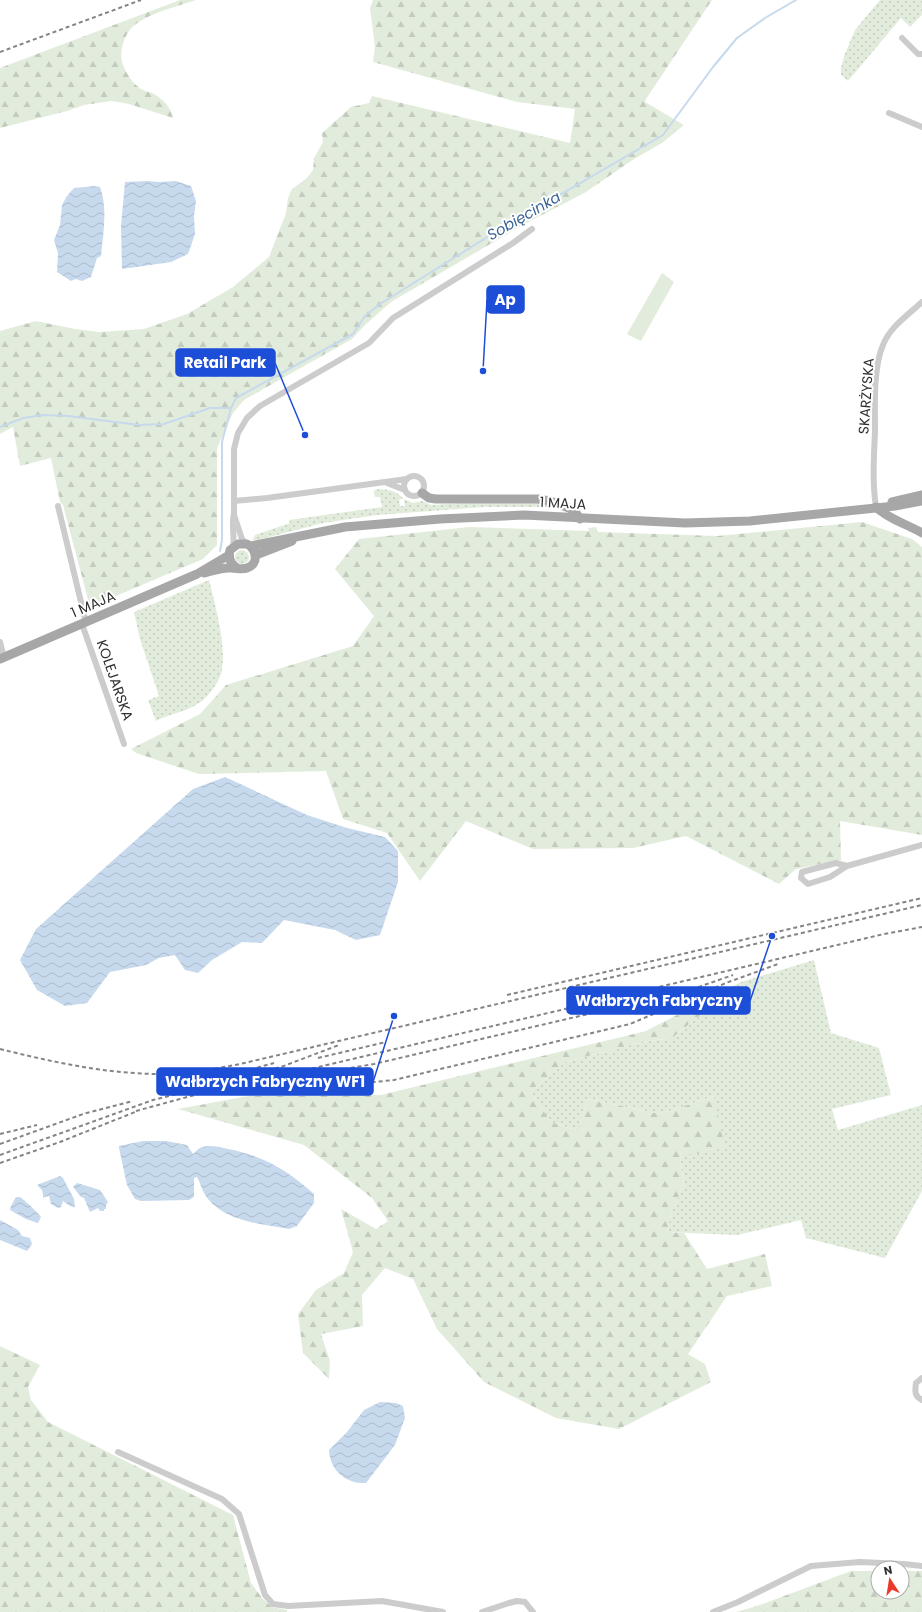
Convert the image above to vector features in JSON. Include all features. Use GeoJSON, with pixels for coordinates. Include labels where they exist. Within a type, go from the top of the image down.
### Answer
{"type":"FeatureCollection","features":[{"type":"Feature","properties":{"kind":"main road"},"geometry":{"type":"LineString","coordinates":[[422,493],[429,498],[436,499],[538,499],[550,501],[574,510],[580,518]]}},
{"type":"Feature","properties":{"kind":"main road","name":"1 MAJA"},"geometry":{"type":"LineString","coordinates":[[876,507],[922,495]]}},
{"type":"Feature","properties":{"kind":"main road","name":"1 MAJA"},"geometry":{"type":"LineString","coordinates":[[249,545],[345,527],[440,519],[516,515],[685,523],[750,521],[811,516],[876,507],[906,505],[922,501]]}},
{"type":"Feature","properties":{"kind":"main road"},"geometry":{"type":"LineString","coordinates":[[876,507],[884,515],[902,522],[922,533]]}},
{"type":"Feature","properties":{"kind":"main road"},"geometry":{"type":"LineString","coordinates":[[256,555],[249,545],[238,544],[231,551],[231,563],[237,568],[244,569],[251,566],[256,555],[302,536]]}},
{"type":"Feature","properties":{"kind":"main road","name":"1 MAJA"},"geometry":{"type":"LineString","coordinates":[[2,658],[196,574],[231,551]]}},
{"type":"Feature","properties":{"kind":"main road","name":"1 MAJA"},"geometry":{"type":"LineString","coordinates":[[196,574],[225,568],[237,568]]}},
{"type":"Feature","properties":{"kind":"street"},"geometry":{"type":"LineString","coordinates":[[902,38],[918,54],[922,54]]}},
{"type":"Feature","properties":{"kind":"street"},"geometry":{"type":"LineString","coordinates":[[889,113],[922,127]]}},
{"type":"Feature","properties":{"kind":"street"},"geometry":{"type":"LineString","coordinates":[[231,551],[234,534],[232,524],[234,513],[234,449],[238,433],[247,418],[260,406],[369,343],[393,318],[514,243],[532,229]]}},
{"type":"Feature","properties":{"kind":"street","name":"SKARŻYSKA"},"geometry":{"type":"LineString","coordinates":[[876,507],[873,486],[877,370],[883,345],[893,328],[922,302]]}},
{"type":"Feature","properties":{"kind":"street"},"geometry":{"type":"LineString","coordinates":[[234,501],[385,483],[415,476],[421,479],[425,486],[422,493],[417,496],[412,496],[404,490],[385,483]]}},
{"type":"Feature","properties":{"kind":"street"},"geometry":{"type":"LineString","coordinates":[[404,490],[407,479]]}},
{"type":"Feature","properties":{"kind":"street","name":"KOLEJARSKA"},"geometry":{"type":"LineString","coordinates":[[58,506],[84,623],[124,744]]}},
{"type":"Feature","properties":{"kind":"street"},"geometry":{"type":"LineString","coordinates":[[234,513],[242,539],[249,545]]}},
{"type":"Feature","properties":{"kind":"street"},"geometry":{"type":"LineString","coordinates":[[0,642],[2,658]]}},
{"type":"Feature","properties":{"kind":"street"},"geometry":{"type":"LineString","coordinates":[[847,866],[836,864],[802,872],[801,878],[806,884],[830,877],[847,866],[922,845]]}},
{"type":"Feature","properties":{"kind":"street"},"geometry":{"type":"LineString","coordinates":[[922,1378],[916,1383],[914,1392],[918,1398],[922,1400]]}},
{"type":"Feature","properties":{"kind":"street"},"geometry":{"type":"LineString","coordinates":[[118,1452],[222,1499],[239,1514],[265,1595],[273,1604],[288,1606],[382,1601],[443,1612]]}},
{"type":"Feature","properties":{"kind":"street"},"geometry":{"type":"LineString","coordinates":[[713,1612],[738,1602],[811,1566],[860,1562],[922,1566]]}},
{"type":"Feature","properties":{"kind":"street"},"geometry":{"type":"LineString","coordinates":[[482,1612],[517,1601],[525,1602],[533,1612]]}},
{"type":"Feature","properties":{"kind":"green space"},"geometry":{"type":"Polygon","coordinates":[[[180,0],[196,0],[159,12],[134,25],[124,39],[121,57],[123,66],[132,80],[141,89],[152,93],[163,100],[170,110],[173,118],[129,104],[112,101],[84,105],[67,111],[0,128],[0,68],[180,0]]]}},
{"type":"Feature","properties":{"kind":"green space"},"geometry":{"type":"Polygon","coordinates":[[[373,0],[712,0],[645,102],[684,125],[662,143],[634,159],[586,192],[521,226],[391,302],[352,339],[244,400],[233,413],[217,448],[217,545],[203,559],[90,607],[63,505],[60,502],[51,458],[20,466],[13,427],[0,434],[0,331],[36,321],[99,332],[144,329],[187,314],[233,287],[269,257],[286,213],[288,198],[292,189],[307,178],[313,170],[314,158],[323,142],[322,133],[351,107],[369,103],[372,96],[570,143],[575,109],[517,102],[373,62],[375,47],[370,8],[373,0]]]}},
{"type":"Feature","properties":{"kind":"green space"},"geometry":{"type":"Polygon","coordinates":[[[880,0],[922,0],[922,15],[910,27],[901,18],[848,81],[841,75],[844,56],[855,30],[880,0]]]}},
{"type":"Feature","properties":{"kind":"green space"},"geometry":{"type":"Polygon","coordinates":[[[662,273],[674,282],[641,341],[627,334],[662,273]]]}},
{"type":"Feature","properties":{"kind":"green space"},"geometry":{"type":"Polygon","coordinates":[[[380,489],[393,491],[403,498],[399,500],[400,506],[405,506],[404,499],[413,503],[422,501],[431,505],[537,502],[557,507],[485,507],[377,515],[323,523],[254,541],[253,538],[255,535],[290,523],[289,520],[382,507],[380,497],[375,497],[374,490],[380,489]]]}},
{"type":"Feature","properties":{"kind":"green space"},"geometry":{"type":"Polygon","coordinates":[[[862,522],[912,539],[922,547],[922,835],[840,821],[841,860],[796,869],[779,884],[686,836],[633,848],[533,849],[466,821],[420,881],[387,833],[343,819],[326,771],[199,774],[136,753],[131,749],[200,714],[226,685],[353,646],[374,616],[335,569],[359,539],[469,527],[589,531],[588,528],[596,527],[598,532],[717,536],[862,522]]]}},
{"type":"Feature","properties":{"kind":"green space"},"geometry":{"type":"Polygon","coordinates":[[[239,550],[245,550],[249,554],[249,560],[245,564],[239,564],[235,560],[235,554],[239,550]]]}},
{"type":"Feature","properties":{"kind":"green space"},"geometry":{"type":"Polygon","coordinates":[[[209,580],[222,640],[223,664],[221,674],[212,690],[199,703],[189,709],[166,716],[156,721],[148,700],[159,696],[140,639],[134,612],[209,580]]]}},
{"type":"Feature","properties":{"kind":"green space"},"geometry":{"type":"Polygon","coordinates":[[[814,960],[831,1033],[879,1048],[891,1095],[832,1109],[838,1130],[922,1105],[922,1191],[885,1258],[806,1238],[801,1220],[737,1235],[667,1232],[672,1211],[684,1184],[680,1156],[714,1096],[661,1114],[587,1099],[578,1131],[551,1122],[531,1092],[565,1062],[642,1042],[672,1038],[741,982],[814,960]]]}},
{"type":"Feature","properties":{"kind":"green space"},"geometry":{"type":"Polygon","coordinates":[[[741,982],[672,1038],[642,1042],[565,1062],[531,1092],[551,1122],[578,1131],[587,1099],[661,1114],[714,1096],[725,1148],[680,1156],[684,1184],[672,1211],[667,1232],[684,1233],[707,1269],[765,1254],[772,1286],[727,1296],[688,1354],[705,1364],[711,1382],[619,1429],[556,1418],[484,1382],[437,1329],[413,1279],[385,1268],[362,1295],[363,1326],[321,1334],[330,1361],[329,1379],[303,1353],[298,1314],[316,1290],[344,1273],[353,1252],[341,1209],[376,1229],[388,1221],[372,1198],[304,1145],[178,1109],[248,1096],[381,1095],[646,1031],[741,982]]]}},
{"type":"Feature","properties":{"kind":"green space"},"geometry":{"type":"Polygon","coordinates":[[[0,1346],[40,1365],[28,1387],[31,1400],[48,1422],[233,1515],[251,1583],[262,1598],[272,1607],[287,1610],[287,1612],[0,1612],[0,1346]]]}},
{"type":"Feature","properties":{"kind":"green space"},"geometry":{"type":"Polygon","coordinates":[[[851,1571],[870,1571],[870,1600],[910,1600],[910,1571],[922,1571],[922,1612],[736,1612],[757,1606],[851,1571]]]}},
{"type":"Feature","properties":{"kind":"water"},"geometry":{"type":"Polygon","coordinates":[[[176,181],[191,186],[196,201],[194,216],[195,234],[188,254],[171,262],[122,269],[121,226],[125,182],[176,181]]]}},
{"type":"Feature","properties":{"kind":"water"},"geometry":{"type":"Polygon","coordinates":[[[100,187],[104,204],[101,256],[97,258],[91,277],[82,281],[76,279],[71,281],[57,272],[58,253],[54,240],[60,225],[62,205],[74,188],[100,187]]]}},
{"type":"Feature","properties":{"kind":"water"},"geometry":{"type":"Polygon","coordinates":[[[225,777],[307,815],[347,828],[385,837],[398,851],[398,882],[380,935],[356,940],[335,930],[284,920],[262,943],[242,942],[212,960],[198,973],[185,970],[175,955],[159,958],[146,965],[110,972],[87,1003],[65,1006],[37,990],[20,960],[36,929],[193,789],[225,777]]]}},
{"type":"Feature","properties":{"kind":"water"},"geometry":{"type":"Polygon","coordinates":[[[143,1141],[166,1141],[187,1145],[193,1154],[199,1148],[210,1146],[221,1147],[253,1156],[274,1165],[294,1178],[314,1194],[314,1203],[297,1226],[289,1229],[246,1221],[225,1213],[216,1207],[204,1194],[197,1177],[194,1178],[194,1197],[189,1200],[141,1201],[135,1199],[127,1185],[119,1146],[143,1141]]]}},
{"type":"Feature","properties":{"kind":"water"},"geometry":{"type":"Polygon","coordinates":[[[60,1176],[63,1178],[74,1199],[75,1207],[70,1206],[63,1201],[61,1207],[58,1208],[51,1204],[49,1196],[44,1197],[44,1200],[42,1190],[37,1185],[60,1176]]]}},
{"type":"Feature","properties":{"kind":"water"},"geometry":{"type":"Polygon","coordinates":[[[77,1183],[100,1190],[108,1202],[106,1209],[104,1209],[104,1211],[100,1211],[98,1208],[90,1212],[84,1198],[81,1197],[73,1187],[77,1183]]]}},
{"type":"Feature","properties":{"kind":"water"},"geometry":{"type":"Polygon","coordinates":[[[16,1197],[23,1199],[41,1217],[38,1223],[26,1219],[10,1210],[16,1197]]]}},
{"type":"Feature","properties":{"kind":"water"},"geometry":{"type":"Polygon","coordinates":[[[0,1220],[18,1230],[22,1236],[30,1238],[32,1244],[27,1251],[0,1240],[0,1220]]]}},
{"type":"Feature","properties":{"kind":"water"},"geometry":{"type":"Polygon","coordinates":[[[380,1402],[396,1403],[403,1406],[405,1418],[395,1445],[366,1483],[358,1483],[345,1478],[340,1474],[332,1464],[329,1450],[347,1432],[364,1410],[380,1402]]]}},
{"type":"Feature","properties":{"kind":"waterway","name":"Sobięcinka"},"geometry":{"type":"LineString","coordinates":[[220,551],[222,540],[222,442],[231,408],[236,398],[353,334],[365,316],[380,304],[489,236],[663,135],[713,67],[737,38],[765,18],[796,0]]}},
{"type":"Feature","properties":{"kind":"waterway"},"geometry":{"type":"LineString","coordinates":[[0,427],[23,418],[43,415],[68,416],[139,425],[164,424],[210,408],[231,408]]}},
{"type":"Feature","properties":{"kind":"railway"},"geometry":{"type":"LineString","coordinates":[[0,52],[141,0]]}},
{"type":"Feature","properties":{"kind":"railway"},"geometry":{"type":"LineString","coordinates":[[507,995],[922,898]]}},
{"type":"Feature","properties":{"kind":"railway"},"geometry":{"type":"LineString","coordinates":[[0,1049],[60,1063],[100,1070],[161,1074],[191,1072],[240,1064],[922,905]]}},
{"type":"Feature","properties":{"kind":"railway"},"geometry":{"type":"LineString","coordinates":[[187,1085],[310,1069],[884,934],[922,927]]}},
{"type":"Feature","properties":{"kind":"railway"},"geometry":{"type":"LineString","coordinates":[[267,1080],[280,1079],[355,1084],[394,1080],[630,1024],[726,983],[778,964]]}},
{"type":"Feature","properties":{"kind":"railway"},"geometry":{"type":"LineString","coordinates":[[309,1073],[321,1073],[374,1064],[687,991],[733,975]]}},
{"type":"Feature","properties":{"kind":"railway"},"geometry":{"type":"LineString","coordinates":[[649,1011],[678,997]]}},
{"type":"Feature","properties":{"kind":"railway"},"geometry":{"type":"LineString","coordinates":[[318,1058],[386,1042]]}},
{"type":"Feature","properties":{"kind":"railway"},"geometry":{"type":"LineString","coordinates":[[268,1070],[281,1067],[339,1045]]}},
{"type":"Feature","properties":{"kind":"railway"},"geometry":{"type":"LineString","coordinates":[[230,1075],[274,1063]]}},
{"type":"Feature","properties":{"kind":"railway"},"geometry":{"type":"LineString","coordinates":[[136,1111],[213,1090],[247,1083]]}},
{"type":"Feature","properties":{"kind":"railway"},"geometry":{"type":"LineString","coordinates":[[240,1089],[274,1085]]}},
{"type":"Feature","properties":{"kind":"railway"},"geometry":{"type":"LineString","coordinates":[[0,1155],[153,1100],[196,1089]]}},
{"type":"Feature","properties":{"kind":"railway"},"geometry":{"type":"LineString","coordinates":[[0,1144],[83,1114],[133,1101]]}},
{"type":"Feature","properties":{"kind":"railway"},"geometry":{"type":"LineString","coordinates":[[0,1163],[60,1142],[135,1112]]}},
{"type":"Feature","properties":{"kind":"railway"},"geometry":{"type":"LineString","coordinates":[[0,1134],[37,1125]]}},
{"type":"Feature","properties":{"kind":"place","name":"Ap"},"geometry":{"type":"Point","coordinates":[483,371]}},
{"type":"Feature","properties":{"kind":"place","name":"Retail Park"},"geometry":{"type":"Point","coordinates":[305,435]}},
{"type":"Feature","properties":{"kind":"place","name":"Wałbrzych Fabryczny"},"geometry":{"type":"Point","coordinates":[772,936]}},
{"type":"Feature","properties":{"kind":"place","name":"Wałbrzych Fabryczny WF1"},"geometry":{"type":"Point","coordinates":[394,1016]}}]}
